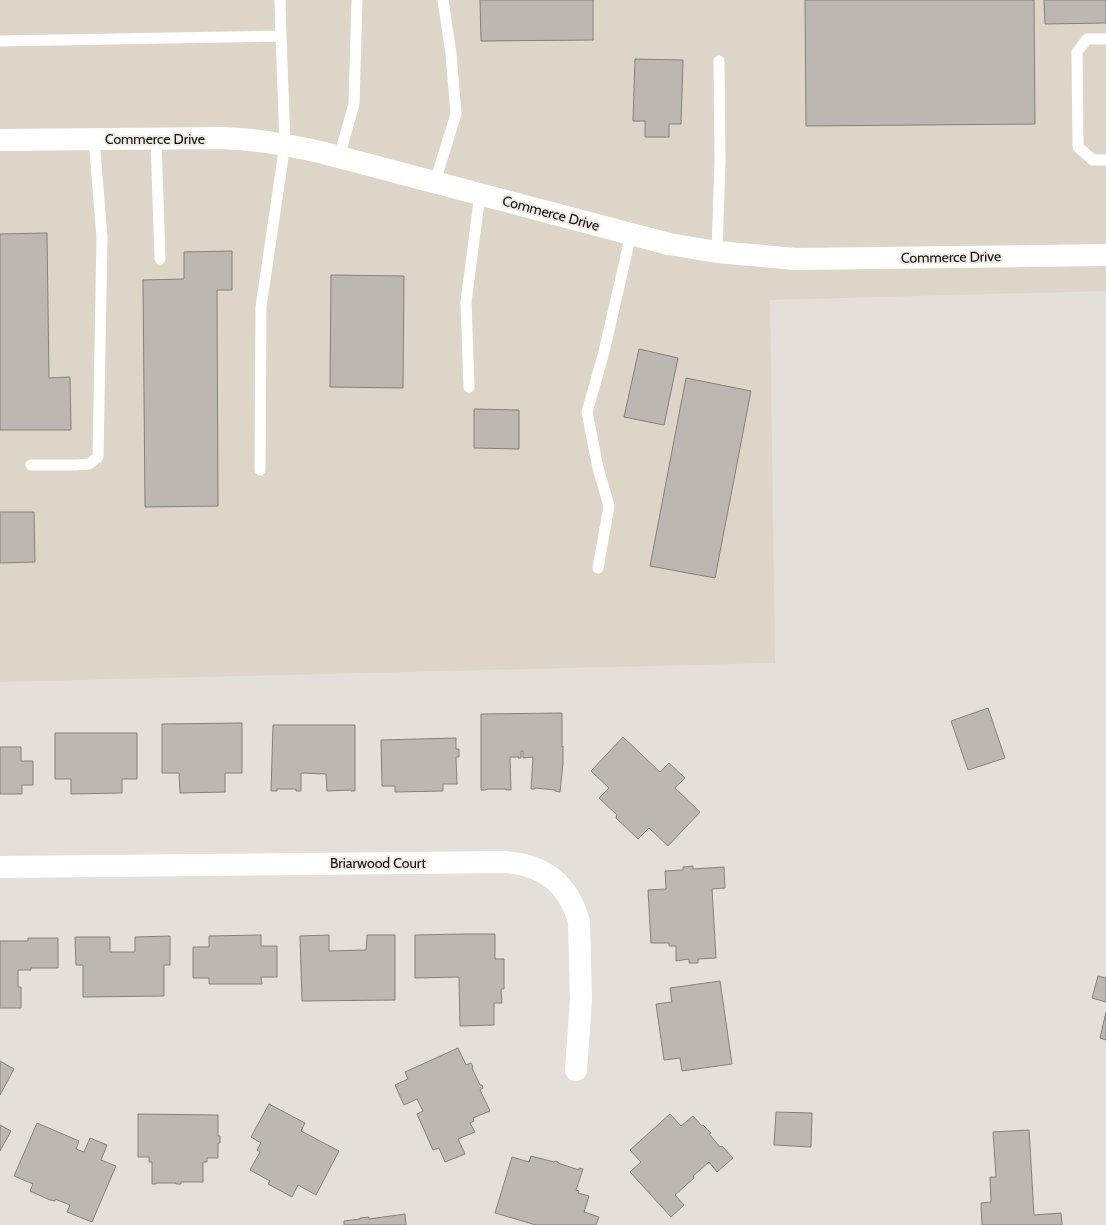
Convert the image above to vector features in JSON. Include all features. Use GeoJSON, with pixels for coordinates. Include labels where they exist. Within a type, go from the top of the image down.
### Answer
{"type":"FeatureCollection","features":[{"type":"Feature","properties":{"kind":"street","name":"Commerce Drive"},"geometry":{"type":"LineString","coordinates":[[0,140],[245,139],[285,144],[670,244],[716,252],[796,259],[1106,255]]}},
{"type":"Feature","properties":{"kind":"street","name":"Briarwood Court"},"geometry":{"type":"LineString","coordinates":[[0,866],[506,862],[531,866],[553,879],[562,888],[570,898],[579,922],[581,1000],[576,1070]]}},
{"type":"Feature","properties":{"kind":"lane"},"geometry":{"type":"LineString","coordinates":[[260,470],[261,307],[285,144],[280,0]]}},
{"type":"Feature","properties":{"kind":"lane"},"geometry":{"type":"LineString","coordinates":[[339,157],[354,104],[358,0]]}},
{"type":"Feature","properties":{"kind":"lane"},"geometry":{"type":"LineString","coordinates":[[435,182],[456,114],[451,54],[443,0]]}},
{"type":"Feature","properties":{"kind":"lane"},"geometry":{"type":"LineString","coordinates":[[0,41],[281,36]]}},
{"type":"Feature","properties":{"kind":"lane"},"geometry":{"type":"LineString","coordinates":[[1106,39],[1087,39],[1077,52],[1078,147],[1093,160],[1106,160]]}},
{"type":"Feature","properties":{"kind":"lane"},"geometry":{"type":"LineString","coordinates":[[716,252],[720,161],[719,60]]}},
{"type":"Feature","properties":{"kind":"lane"},"geometry":{"type":"LineString","coordinates":[[31,465],[89,464],[98,457],[102,238],[94,139]]}},
{"type":"Feature","properties":{"kind":"lane"},"geometry":{"type":"LineString","coordinates":[[156,139],[160,259]]}},
{"type":"Feature","properties":{"kind":"lane"},"geometry":{"type":"LineString","coordinates":[[469,386],[466,302],[480,194]]}},
{"type":"Feature","properties":{"kind":"lane"},"geometry":{"type":"LineString","coordinates":[[598,568],[609,506],[598,468],[587,412],[604,352],[631,234]]}},
{"type":"Feature","properties":{"kind":"shaded area"},"geometry":{"type":"Polygon","coordinates":[[[0,0],[1106,0],[1106,291],[770,300],[775,663],[0,682],[0,0]]]}},
{"type":"Feature","properties":{"kind":"building"},"geometry":{"type":"Polygon","coordinates":[[[480,0],[593,0],[593,40],[481,41],[480,0]]]}},
{"type":"Feature","properties":{"kind":"building"},"geometry":{"type":"Polygon","coordinates":[[[805,0],[1034,0],[1035,124],[806,126],[805,0]]]}},
{"type":"Feature","properties":{"kind":"building"},"geometry":{"type":"Polygon","coordinates":[[[1044,0],[1106,0],[1106,23],[1045,24],[1044,0]]]}},
{"type":"Feature","properties":{"kind":"building"},"geometry":{"type":"Polygon","coordinates":[[[635,59],[683,60],[681,124],[669,124],[669,137],[645,137],[645,121],[633,121],[635,59]]]}},
{"type":"Feature","properties":{"kind":"building"},"geometry":{"type":"Polygon","coordinates":[[[47,233],[49,378],[70,377],[71,430],[0,430],[0,234],[47,233]]]}},
{"type":"Feature","properties":{"kind":"building"},"geometry":{"type":"Polygon","coordinates":[[[232,251],[232,290],[217,290],[218,506],[145,507],[143,280],[184,279],[184,252],[232,251]]]}},
{"type":"Feature","properties":{"kind":"building"},"geometry":{"type":"Polygon","coordinates":[[[331,275],[404,276],[403,388],[330,387],[331,275]]]}},
{"type":"Feature","properties":{"kind":"building"},"geometry":{"type":"Polygon","coordinates":[[[639,349],[678,358],[664,425],[624,417],[639,349]]]}},
{"type":"Feature","properties":{"kind":"building"},"geometry":{"type":"Polygon","coordinates":[[[686,378],[751,391],[715,578],[650,566],[686,378]]]}},
{"type":"Feature","properties":{"kind":"building"},"geometry":{"type":"Polygon","coordinates":[[[474,409],[519,410],[519,449],[474,448],[474,409]]]}},
{"type":"Feature","properties":{"kind":"building"},"geometry":{"type":"Polygon","coordinates":[[[0,512],[34,512],[35,562],[0,563],[0,512]]]}},
{"type":"Feature","properties":{"kind":"building"},"geometry":{"type":"Polygon","coordinates":[[[988,708],[1005,758],[968,770],[951,721],[988,708]]]}},
{"type":"Feature","properties":{"kind":"building"},"geometry":{"type":"Polygon","coordinates":[[[562,713],[563,763],[560,792],[531,789],[533,757],[523,758],[523,751],[521,751],[521,758],[510,757],[511,790],[481,790],[481,714],[562,713]]]}},
{"type":"Feature","properties":{"kind":"building"},"geometry":{"type":"Polygon","coordinates":[[[242,723],[242,773],[225,773],[225,792],[180,793],[179,773],[162,773],[162,724],[242,723]]]}},
{"type":"Feature","properties":{"kind":"building"},"geometry":{"type":"Polygon","coordinates":[[[273,725],[355,725],[355,791],[327,791],[326,774],[301,773],[301,791],[296,791],[296,789],[277,789],[277,791],[271,791],[273,725]]]}},
{"type":"Feature","properties":{"kind":"building"},"geometry":{"type":"Polygon","coordinates":[[[55,733],[137,733],[137,779],[122,779],[122,793],[71,794],[71,779],[55,779],[55,733]]]}},
{"type":"Feature","properties":{"kind":"building"},"geometry":{"type":"Polygon","coordinates":[[[623,737],[660,772],[669,763],[685,778],[675,788],[700,812],[668,846],[649,828],[638,839],[599,798],[609,788],[591,771],[623,737]]]}},
{"type":"Feature","properties":{"kind":"building"},"geometry":{"type":"Polygon","coordinates":[[[456,738],[456,749],[459,749],[459,757],[456,757],[457,784],[443,784],[443,791],[395,792],[395,786],[382,786],[381,740],[456,738]]]}},
{"type":"Feature","properties":{"kind":"building"},"geometry":{"type":"Polygon","coordinates":[[[0,747],[21,747],[21,761],[33,761],[33,785],[22,785],[22,794],[0,794],[0,747]]]}},
{"type":"Feature","properties":{"kind":"building"},"geometry":{"type":"Polygon","coordinates":[[[693,866],[693,869],[724,867],[725,888],[712,889],[716,958],[698,959],[698,963],[689,963],[689,959],[676,961],[676,946],[669,946],[669,943],[651,943],[648,890],[666,889],[665,871],[683,870],[683,867],[693,866]]]}},
{"type":"Feature","properties":{"kind":"building"},"geometry":{"type":"Polygon","coordinates":[[[495,934],[495,959],[504,959],[504,989],[501,989],[502,1003],[494,1003],[494,1025],[460,1026],[459,977],[415,978],[415,935],[495,934]]]}},
{"type":"Feature","properties":{"kind":"building"},"geometry":{"type":"Polygon","coordinates":[[[261,935],[261,946],[277,946],[277,977],[261,977],[262,984],[209,984],[209,978],[193,978],[193,947],[209,947],[209,936],[261,935]]]}},
{"type":"Feature","properties":{"kind":"building"},"geometry":{"type":"Polygon","coordinates":[[[329,935],[329,951],[366,950],[367,935],[395,935],[395,1000],[302,1001],[300,936],[329,935]]]}},
{"type":"Feature","properties":{"kind":"building"},"geometry":{"type":"Polygon","coordinates":[[[170,936],[170,965],[164,965],[164,996],[83,997],[83,965],[76,965],[75,937],[110,937],[110,952],[135,952],[135,937],[170,936]]]}},
{"type":"Feature","properties":{"kind":"building"},"geometry":{"type":"Polygon","coordinates":[[[28,938],[58,938],[58,968],[18,970],[18,987],[21,987],[21,1008],[0,1008],[0,941],[28,941],[28,938]]]}},
{"type":"Feature","properties":{"kind":"building"},"geometry":{"type":"Polygon","coordinates":[[[1098,976],[1106,978],[1106,1002],[1092,998],[1098,976]]]}},
{"type":"Feature","properties":{"kind":"building"},"geometry":{"type":"Polygon","coordinates":[[[720,981],[732,1064],[682,1071],[680,1058],[664,1060],[656,1004],[672,1002],[670,988],[720,981]]]}},
{"type":"Feature","properties":{"kind":"building"},"geometry":{"type":"Polygon","coordinates":[[[1106,1012],[1106,1040],[1100,1038],[1106,1012]]]}},
{"type":"Feature","properties":{"kind":"building"},"geometry":{"type":"Polygon","coordinates":[[[458,1048],[466,1065],[471,1063],[480,1085],[482,1085],[483,1088],[480,1090],[490,1111],[473,1118],[474,1121],[470,1123],[475,1132],[458,1139],[465,1154],[445,1162],[439,1148],[433,1150],[417,1114],[423,1111],[417,1099],[404,1105],[395,1085],[408,1079],[405,1072],[458,1048]]]}},
{"type":"Feature","properties":{"kind":"building"},"geometry":{"type":"Polygon","coordinates":[[[0,1061],[14,1069],[0,1095],[0,1061]]]}},
{"type":"Feature","properties":{"kind":"building"},"geometry":{"type":"Polygon","coordinates":[[[269,1104],[305,1123],[301,1131],[339,1151],[316,1195],[298,1185],[292,1197],[268,1184],[270,1181],[250,1170],[260,1152],[257,1150],[261,1143],[251,1137],[269,1104]]]}},
{"type":"Feature","properties":{"kind":"building"},"geometry":{"type":"Polygon","coordinates":[[[776,1112],[812,1113],[811,1147],[774,1145],[776,1112]]]}},
{"type":"Feature","properties":{"kind":"building"},"geometry":{"type":"Polygon","coordinates":[[[138,1114],[218,1115],[220,1143],[218,1143],[218,1158],[207,1158],[207,1162],[203,1162],[203,1182],[152,1184],[152,1162],[149,1162],[149,1157],[138,1157],[138,1114]]]}},
{"type":"Feature","properties":{"kind":"building"},"geometry":{"type":"Polygon","coordinates":[[[670,1114],[681,1126],[693,1116],[711,1133],[709,1134],[720,1147],[722,1146],[733,1158],[717,1172],[709,1162],[693,1176],[694,1178],[675,1195],[684,1205],[671,1217],[630,1172],[641,1162],[630,1150],[670,1114]]]}},
{"type":"Feature","properties":{"kind":"building"},"geometry":{"type":"Polygon","coordinates":[[[37,1123],[79,1141],[76,1149],[84,1152],[90,1138],[107,1145],[101,1160],[116,1166],[92,1222],[67,1212],[70,1205],[55,1199],[55,1201],[50,1200],[30,1191],[33,1184],[14,1176],[37,1123]]]}},
{"type":"Feature","properties":{"kind":"building"},"geometry":{"type":"Polygon","coordinates":[[[0,1125],[11,1131],[0,1151],[0,1125]]]}},
{"type":"Feature","properties":{"kind":"building"},"geometry":{"type":"Polygon","coordinates":[[[1029,1130],[1034,1215],[1061,1213],[1062,1225],[982,1225],[981,1203],[991,1202],[990,1177],[996,1177],[993,1132],[1029,1130]]]}},
{"type":"Feature","properties":{"kind":"building"},"geometry":{"type":"Polygon","coordinates":[[[531,1156],[555,1161],[579,1170],[579,1168],[583,1169],[576,1190],[579,1191],[578,1193],[589,1196],[584,1212],[599,1217],[596,1225],[536,1225],[495,1213],[512,1157],[529,1162],[531,1156]]]}},
{"type":"Feature","properties":{"kind":"building"},"geometry":{"type":"Polygon","coordinates":[[[405,1214],[406,1225],[344,1225],[344,1221],[360,1218],[369,1217],[369,1219],[405,1214]]]}}]}
